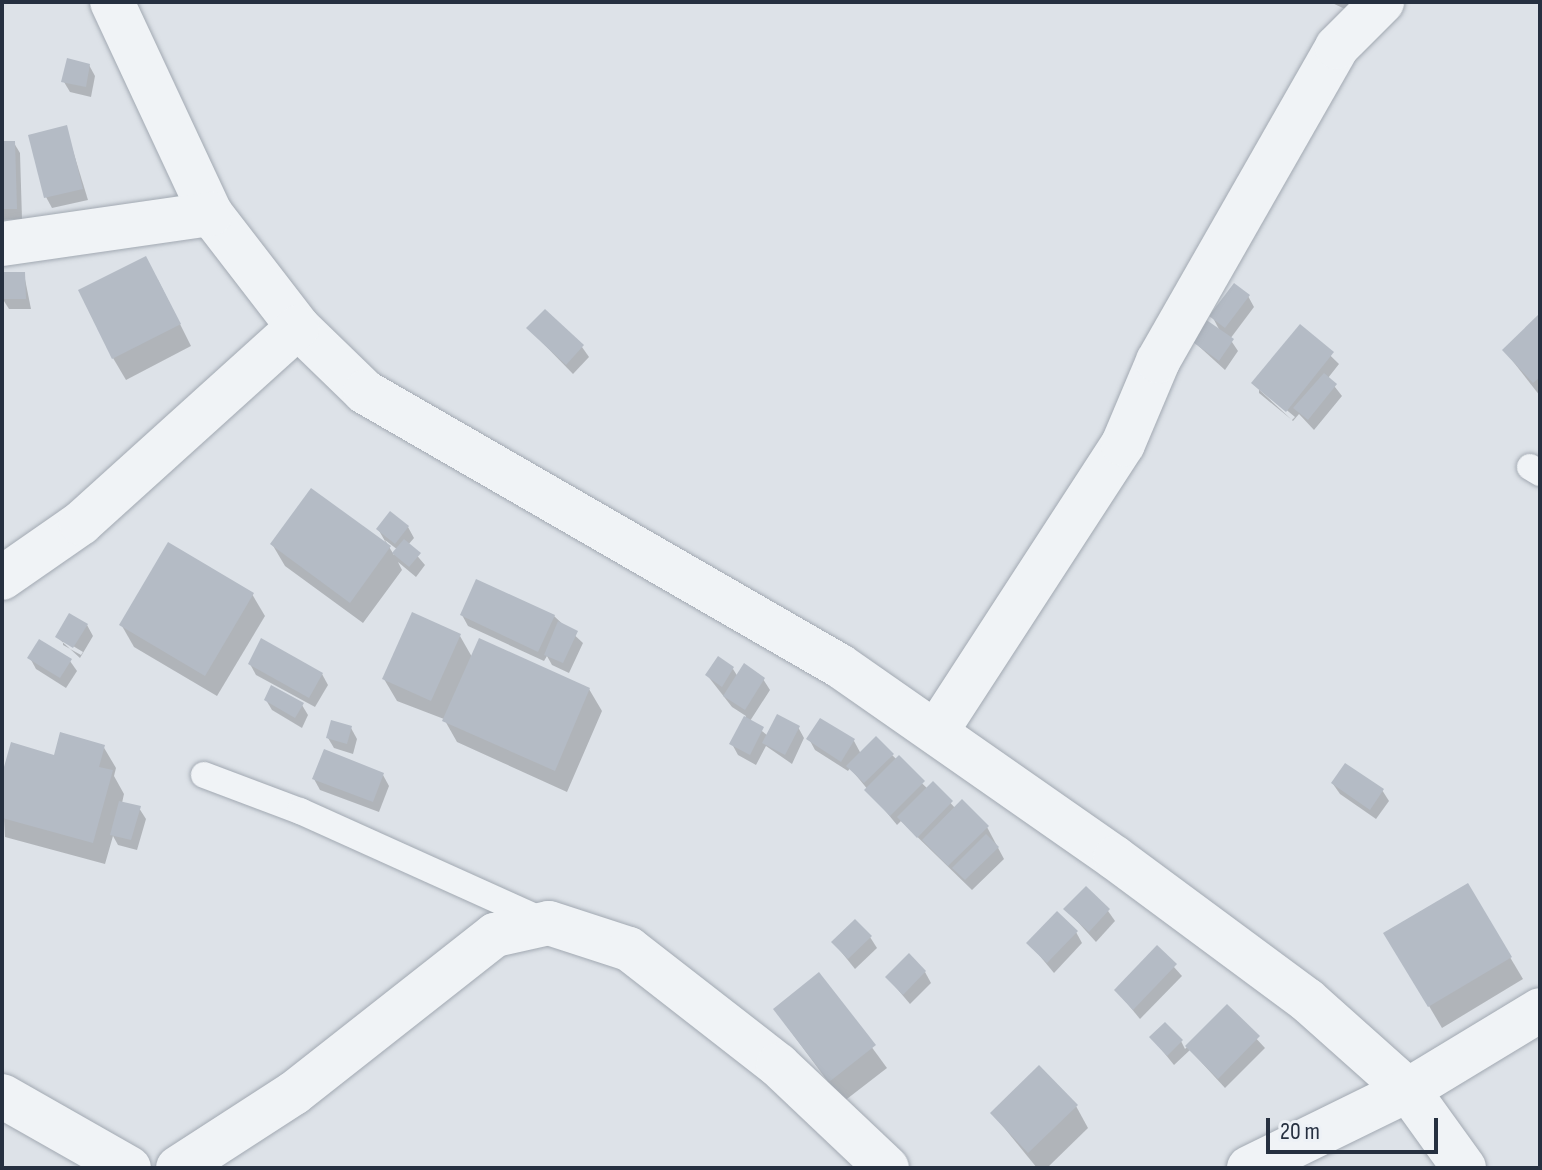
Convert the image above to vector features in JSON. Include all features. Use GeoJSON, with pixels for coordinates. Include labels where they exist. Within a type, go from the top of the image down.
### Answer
{"type":"FeatureCollection","features":[{"type":"Feature","properties":{"kind":"street"},"geometry":{"type":"LineString","coordinates":[[112,2],[211,214],[298,327],[365,392],[840,666],[936,732],[1307,1000],[1408,1090],[1464,1168]]}},
{"type":"Feature","properties":{"kind":"street"},"geometry":{"type":"LineString","coordinates":[[936,732],[1123,444],[1158,361],[1337,47],[1382,2]]}},
{"type":"Feature","properties":{"kind":"street"},"geometry":{"type":"LineString","coordinates":[[2,244],[211,214]]}},
{"type":"Feature","properties":{"kind":"street"},"geometry":{"type":"LineString","coordinates":[[2,578],[81,523],[298,327]]}},
{"type":"Feature","properties":{"kind":"street"},"geometry":{"type":"LineString","coordinates":[[178,1168],[294,1093],[495,935],[549,923],[629,949],[778,1065],[887,1168]]}},
{"type":"Feature","properties":{"kind":"street"},"geometry":{"type":"LineString","coordinates":[[1249,1168],[1408,1090],[1540,1010]]}},
{"type":"Feature","properties":{"kind":"street"},"geometry":{"type":"LineString","coordinates":[[2,1096],[129,1168]]}},
{"type":"Feature","properties":{"kind":"lane"},"geometry":{"type":"LineString","coordinates":[[204,775],[300,811],[549,923]]}},
{"type":"Feature","properties":{"kind":"building"},"geometry":{"type":"Polygon","coordinates":[[[67,58],[90,64],[86,87],[61,82],[67,58]]]}},
{"type":"Feature","properties":{"kind":"building"},"geometry":{"type":"Polygon","coordinates":[[[67,125],[83,189],[44,198],[28,135],[67,125]]]}},
{"type":"Feature","properties":{"kind":"building"},"geometry":{"type":"Polygon","coordinates":[[[2,141],[15,141],[17,209],[2,209],[2,141]]]}},
{"type":"Feature","properties":{"kind":"building"},"geometry":{"type":"Polygon","coordinates":[[[146,256],[181,324],[112,359],[78,290],[146,256]]]}},
{"type":"Feature","properties":{"kind":"building"},"geometry":{"type":"Polygon","coordinates":[[[2,272],[25,272],[26,299],[2,299],[2,272]]]}},
{"type":"Feature","properties":{"kind":"building"},"geometry":{"type":"Polygon","coordinates":[[[1234,283],[1250,295],[1225,328],[1209,316],[1234,283]]]}},
{"type":"Feature","properties":{"kind":"building"},"geometry":{"type":"Polygon","coordinates":[[[545,309],[584,345],[566,365],[526,328],[545,309]]]}},
{"type":"Feature","properties":{"kind":"building"},"geometry":{"type":"Polygon","coordinates":[[[1540,313],[1540,377],[1533,383],[1502,350],[1540,313]]]}},
{"type":"Feature","properties":{"kind":"building"},"geometry":{"type":"Polygon","coordinates":[[[1205,319],[1234,339],[1219,361],[1190,340],[1205,319]]]}},
{"type":"Feature","properties":{"kind":"building"},"geometry":{"type":"Polygon","coordinates":[[[1300,324],[1334,352],[1286,412],[1251,383],[1300,324]]]}},
{"type":"Feature","properties":{"kind":"building"},"geometry":{"type":"Polygon","coordinates":[[[1324,373],[1337,384],[1308,420],[1293,408],[1324,373]]]}},
{"type":"Feature","properties":{"kind":"building"},"geometry":{"type":"Polygon","coordinates":[[[311,488],[391,546],[350,603],[270,544],[311,488]]]}},
{"type":"Feature","properties":{"kind":"building"},"geometry":{"type":"Polygon","coordinates":[[[390,511],[409,526],[395,544],[376,529],[390,511]]]}},
{"type":"Feature","properties":{"kind":"building"},"geometry":{"type":"Polygon","coordinates":[[[404,539],[421,553],[409,567],[392,553],[404,539]]]}},
{"type":"Feature","properties":{"kind":"building"},"geometry":{"type":"Polygon","coordinates":[[[168,542],[254,593],[205,676],[119,625],[168,542]]]}},
{"type":"Feature","properties":{"kind":"building"},"geometry":{"type":"Polygon","coordinates":[[[476,579],[555,615],[538,652],[460,615],[476,579]]]}},
{"type":"Feature","properties":{"kind":"building"},"geometry":{"type":"Polygon","coordinates":[[[412,612],[461,634],[431,701],[382,679],[412,612]]]}},
{"type":"Feature","properties":{"kind":"building"},"geometry":{"type":"Polygon","coordinates":[[[69,613],[88,624],[73,648],[55,637],[69,613]]]}},
{"type":"Feature","properties":{"kind":"building"},"geometry":{"type":"Polygon","coordinates":[[[558,621],[578,631],[563,663],[544,655],[558,621]]]}},
{"type":"Feature","properties":{"kind":"building"},"geometry":{"type":"Polygon","coordinates":[[[261,638],[323,673],[309,698],[248,664],[261,638]]]}},
{"type":"Feature","properties":{"kind":"building"},"geometry":{"type":"Polygon","coordinates":[[[479,638],[590,688],[555,771],[442,721],[479,638]]]}},
{"type":"Feature","properties":{"kind":"building"},"geometry":{"type":"Polygon","coordinates":[[[39,639],[72,659],[60,678],[27,658],[39,639]]]}},
{"type":"Feature","properties":{"kind":"building"},"geometry":{"type":"Polygon","coordinates":[[[718,656],[734,667],[722,687],[705,675],[718,656]]]}},
{"type":"Feature","properties":{"kind":"building"},"geometry":{"type":"Polygon","coordinates":[[[744,663],[765,678],[745,710],[723,696],[744,663]]]}},
{"type":"Feature","properties":{"kind":"building"},"geometry":{"type":"Polygon","coordinates":[[[271,685],[304,703],[295,718],[264,700],[271,685]]]}},
{"type":"Feature","properties":{"kind":"building"},"geometry":{"type":"Polygon","coordinates":[[[777,714],[800,726],[785,755],[762,743],[777,714]]]}},
{"type":"Feature","properties":{"kind":"building"},"geometry":{"type":"Polygon","coordinates":[[[744,716],[764,727],[750,755],[729,744],[744,716]]]}},
{"type":"Feature","properties":{"kind":"building"},"geometry":{"type":"Polygon","coordinates":[[[820,718],[855,739],[841,762],[806,739],[820,718]]]}},
{"type":"Feature","properties":{"kind":"building"},"geometry":{"type":"Polygon","coordinates":[[[331,720],[352,726],[347,744],[326,738],[331,720]]]}},
{"type":"Feature","properties":{"kind":"building"},"geometry":{"type":"Polygon","coordinates":[[[60,732],[105,745],[99,767],[113,770],[93,843],[2,818],[2,774],[11,742],[54,755],[60,732]]]}},
{"type":"Feature","properties":{"kind":"building"},"geometry":{"type":"Polygon","coordinates":[[[876,736],[894,754],[864,783],[846,766],[876,736]]]}},
{"type":"Feature","properties":{"kind":"building"},"geometry":{"type":"Polygon","coordinates":[[[324,749],[384,773],[373,802],[312,779],[324,749]]]}},
{"type":"Feature","properties":{"kind":"building"},"geometry":{"type":"Polygon","coordinates":[[[899,755],[925,781],[890,816],[864,790],[899,755]]]}},
{"type":"Feature","properties":{"kind":"building"},"geometry":{"type":"Polygon","coordinates":[[[1345,763],[1384,789],[1370,810],[1331,783],[1345,763]]]}},
{"type":"Feature","properties":{"kind":"building"},"geometry":{"type":"Polygon","coordinates":[[[933,781],[953,801],[917,838],[897,817],[933,781]]]}},
{"type":"Feature","properties":{"kind":"building"},"geometry":{"type":"Polygon","coordinates":[[[962,799],[989,826],[948,866],[922,840],[962,799]]]}},
{"type":"Feature","properties":{"kind":"building"},"geometry":{"type":"Polygon","coordinates":[[[119,801],[141,806],[131,840],[110,835],[119,801]]]}},
{"type":"Feature","properties":{"kind":"building"},"geometry":{"type":"Polygon","coordinates":[[[986,834],[999,847],[965,880],[952,868],[986,834]]]}},
{"type":"Feature","properties":{"kind":"building"},"geometry":{"type":"Polygon","coordinates":[[[1468,883],[1512,957],[1428,1007],[1383,933],[1468,883]]]}},
{"type":"Feature","properties":{"kind":"building"},"geometry":{"type":"Polygon","coordinates":[[[1086,886],[1110,909],[1089,932],[1063,909],[1086,886]]]}},
{"type":"Feature","properties":{"kind":"building"},"geometry":{"type":"Polygon","coordinates":[[[1057,911],[1078,931],[1047,963],[1026,943],[1057,911]]]}},
{"type":"Feature","properties":{"kind":"building"},"geometry":{"type":"Polygon","coordinates":[[[855,919],[872,936],[848,959],[831,942],[855,919]]]}},
{"type":"Feature","properties":{"kind":"building"},"geometry":{"type":"Polygon","coordinates":[[[1157,945],[1177,964],[1133,1010],[1114,990],[1157,945]]]}},
{"type":"Feature","properties":{"kind":"building"},"geometry":{"type":"Polygon","coordinates":[[[909,953],[926,971],[903,995],[885,977],[909,953]]]}},
{"type":"Feature","properties":{"kind":"building"},"geometry":{"type":"Polygon","coordinates":[[[819,972],[876,1045],[829,1082],[773,1009],[819,972]]]}},
{"type":"Feature","properties":{"kind":"building"},"geometry":{"type":"Polygon","coordinates":[[[1227,1004],[1260,1036],[1218,1079],[1185,1046],[1227,1004]]]}},
{"type":"Feature","properties":{"kind":"building"},"geometry":{"type":"Polygon","coordinates":[[[1165,1022],[1183,1040],[1167,1056],[1149,1037],[1165,1022]]]}},
{"type":"Feature","properties":{"kind":"building"},"geometry":{"type":"Polygon","coordinates":[[[1039,1065],[1078,1105],[1028,1153],[990,1113],[1039,1065]]]}}]}
